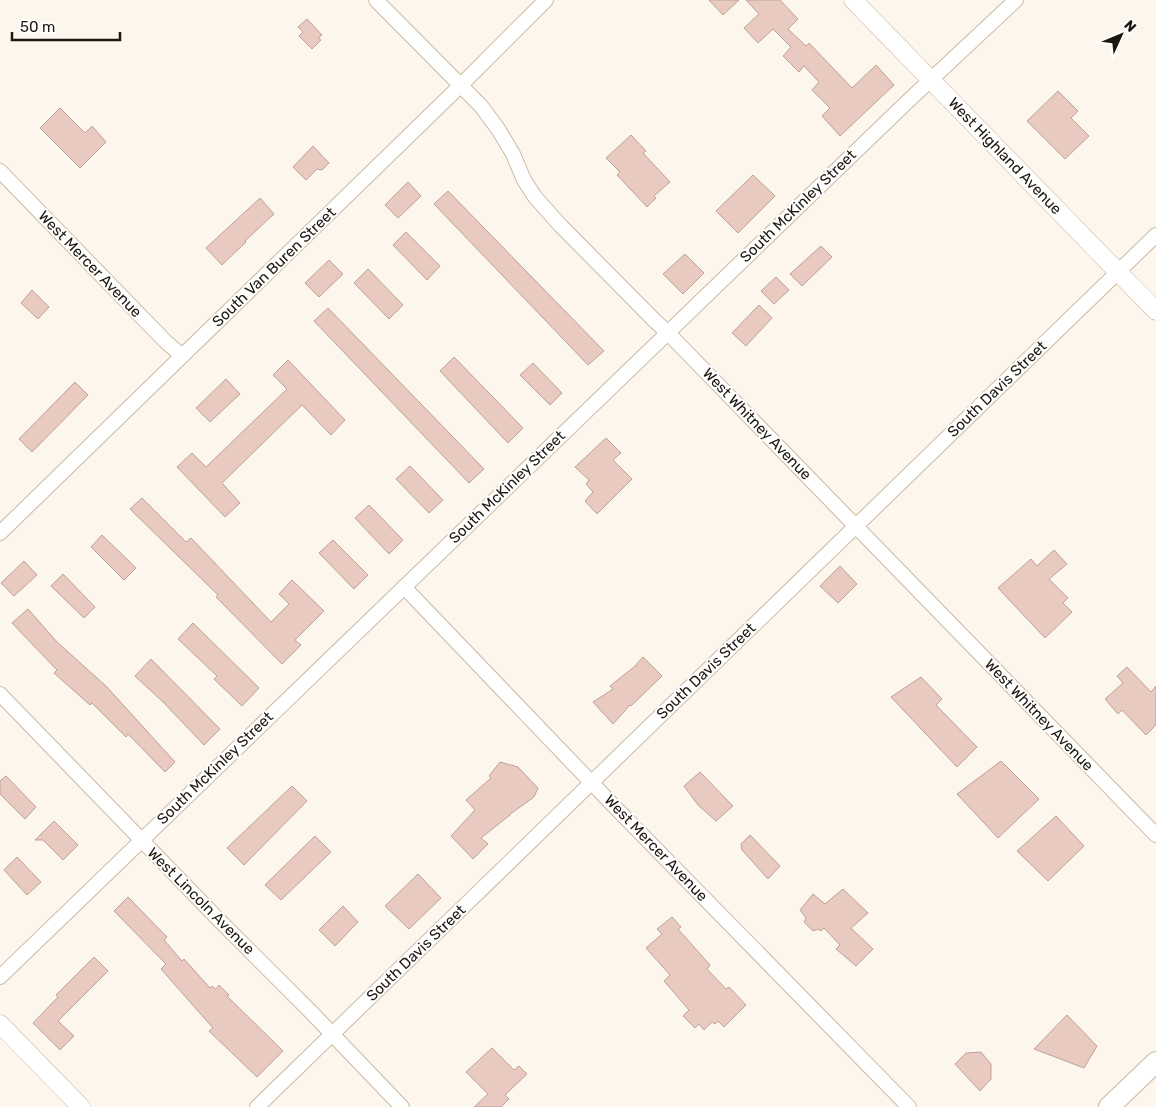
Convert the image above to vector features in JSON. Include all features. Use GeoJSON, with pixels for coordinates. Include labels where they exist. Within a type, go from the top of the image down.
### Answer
{"type":"FeatureCollection","features":[{"type":"Feature","properties":{"kind":"main road"},"geometry":{"type":"LineString","coordinates":[[1109,1107],[1156,1062]]}},
{"type":"Feature","properties":{"kind":"street","name":"West Whitney Avenue"},"geometry":{"type":"LineString","coordinates":[[376,0],[480,106],[498,129],[513,154],[524,180],[541,204],[560,225],[668,332],[1156,835]]}},
{"type":"Feature","properties":{"kind":"street","name":"South Van Buren Street"},"geometry":{"type":"LineString","coordinates":[[0,532],[460,86],[546,0]]}},
{"type":"Feature","properties":{"kind":"street","name":"West Highland Avenue"},"geometry":{"type":"LineString","coordinates":[[854,0],[1156,311]]}},
{"type":"Feature","properties":{"kind":"street","name":"South McKinley Street"},"geometry":{"type":"LineString","coordinates":[[0,977],[930,80],[1016,0]]}},
{"type":"Feature","properties":{"kind":"street","name":"West Mercer Avenue"},"geometry":{"type":"LineString","coordinates":[[0,171],[165,341],[182,356]]}},
{"type":"Feature","properties":{"kind":"street","name":"South Davis Street"},"geometry":{"type":"LineString","coordinates":[[257,1107],[1156,235]]}},
{"type":"Feature","properties":{"kind":"street","name":"West Mercer Avenue"},"geometry":{"type":"LineString","coordinates":[[404,587],[909,1107]]}},
{"type":"Feature","properties":{"kind":"street","name":"West Lincoln Avenue"},"geometry":{"type":"LineString","coordinates":[[0,694],[402,1107]]}},
{"type":"Feature","properties":{"kind":"street"},"geometry":{"type":"LineString","coordinates":[[0,1024],[81,1107]]}},
{"type":"Feature","properties":{"kind":"building"},"geometry":{"type":"Polygon","coordinates":[[[709,0],[739,0],[723,15],[709,0]]]}},
{"type":"Feature","properties":{"kind":"building"},"geometry":{"type":"Polygon","coordinates":[[[746,0],[780,0],[798,19],[788,29],[806,46],[809,43],[852,88],[876,65],[894,85],[840,136],[822,116],[830,108],[812,90],[819,82],[804,66],[799,72],[783,56],[791,47],[773,29],[758,43],[744,28],[759,14],[746,0]]]}},
{"type":"Feature","properties":{"kind":"building"},"geometry":{"type":"Polygon","coordinates":[[[307,19],[322,35],[318,38],[321,40],[312,49],[299,36],[303,32],[298,27],[307,19]]]}},
{"type":"Feature","properties":{"kind":"building"},"geometry":{"type":"Polygon","coordinates":[[[1058,91],[1078,111],[1071,118],[1089,136],[1065,159],[1027,121],[1058,91]]]}},
{"type":"Feature","properties":{"kind":"building"},"geometry":{"type":"Polygon","coordinates":[[[60,108],[85,133],[92,126],[106,142],[80,168],[40,128],[60,108]]]}},
{"type":"Feature","properties":{"kind":"building"},"geometry":{"type":"Polygon","coordinates":[[[631,135],[646,151],[643,153],[670,182],[654,196],[656,198],[647,207],[617,175],[620,172],[606,158],[631,135]]]}},
{"type":"Feature","properties":{"kind":"building"},"geometry":{"type":"Polygon","coordinates":[[[313,146],[329,163],[322,170],[317,169],[306,180],[293,167],[313,146]]]}},
{"type":"Feature","properties":{"kind":"building"},"geometry":{"type":"Polygon","coordinates":[[[753,175],[775,196],[738,233],[716,211],[753,175]]]}},
{"type":"Feature","properties":{"kind":"building"},"geometry":{"type":"Polygon","coordinates":[[[408,182],[421,196],[398,218],[385,205],[408,182]]]}},
{"type":"Feature","properties":{"kind":"building"},"geometry":{"type":"Polygon","coordinates":[[[448,191],[604,351],[588,365],[434,204],[448,191]]]}},
{"type":"Feature","properties":{"kind":"building"},"geometry":{"type":"Polygon","coordinates":[[[260,198],[274,214],[222,265],[206,248],[260,198]]]}},
{"type":"Feature","properties":{"kind":"building"},"geometry":{"type":"Polygon","coordinates":[[[406,232],[440,266],[427,280],[393,245],[406,232]]]}},
{"type":"Feature","properties":{"kind":"building"},"geometry":{"type":"Polygon","coordinates":[[[821,246],[832,257],[802,286],[790,274],[821,246]]]}},
{"type":"Feature","properties":{"kind":"building"},"geometry":{"type":"Polygon","coordinates":[[[685,254],[704,273],[683,294],[663,274],[685,254]]]}},
{"type":"Feature","properties":{"kind":"building"},"geometry":{"type":"Polygon","coordinates":[[[329,260],[343,274],[319,297],[305,283],[329,260]]]}},
{"type":"Feature","properties":{"kind":"building"},"geometry":{"type":"Polygon","coordinates":[[[368,269],[403,305],[389,319],[354,283],[368,269]]]}},
{"type":"Feature","properties":{"kind":"building"},"geometry":{"type":"Polygon","coordinates":[[[776,277],[789,290],[774,304],[761,291],[776,277]]]}},
{"type":"Feature","properties":{"kind":"building"},"geometry":{"type":"Polygon","coordinates":[[[32,290],[49,307],[38,319],[21,303],[32,290]]]}},
{"type":"Feature","properties":{"kind":"building"},"geometry":{"type":"Polygon","coordinates":[[[759,305],[772,318],[746,346],[732,333],[759,305]]]}},
{"type":"Feature","properties":{"kind":"building"},"geometry":{"type":"Polygon","coordinates":[[[328,308],[484,469],[469,483],[314,321],[328,308]]]}},
{"type":"Feature","properties":{"kind":"building"},"geometry":{"type":"Polygon","coordinates":[[[454,357],[523,428],[508,443],[440,371],[454,357]]]}},
{"type":"Feature","properties":{"kind":"building"},"geometry":{"type":"Polygon","coordinates":[[[288,360],[345,420],[331,435],[302,405],[222,483],[240,503],[225,517],[177,467],[192,453],[206,467],[287,389],[273,375],[288,360]]]}},
{"type":"Feature","properties":{"kind":"building"},"geometry":{"type":"Polygon","coordinates":[[[533,363],[562,393],[550,405],[520,375],[533,363]]]}},
{"type":"Feature","properties":{"kind":"building"},"geometry":{"type":"Polygon","coordinates":[[[226,379],[240,394],[210,422],[196,408],[226,379]]]}},
{"type":"Feature","properties":{"kind":"building"},"geometry":{"type":"Polygon","coordinates":[[[75,382],[88,395],[32,452],[19,439],[75,382]]]}},
{"type":"Feature","properties":{"kind":"building"},"geometry":{"type":"Polygon","coordinates":[[[606,438],[621,453],[613,460],[632,479],[597,514],[585,501],[593,492],[586,484],[589,480],[575,467],[606,438]]]}},
{"type":"Feature","properties":{"kind":"building"},"geometry":{"type":"Polygon","coordinates":[[[410,466],[443,500],[429,513],[396,479],[410,466]]]}},
{"type":"Feature","properties":{"kind":"building"},"geometry":{"type":"Polygon","coordinates":[[[142,498],[186,542],[191,538],[271,622],[289,604],[279,594],[292,580],[324,611],[295,640],[301,645],[282,664],[216,597],[218,595],[130,509],[142,498]]]}},
{"type":"Feature","properties":{"kind":"building"},"geometry":{"type":"Polygon","coordinates":[[[369,505],[403,540],[389,554],[355,518],[369,505]]]}},
{"type":"Feature","properties":{"kind":"building"},"geometry":{"type":"Polygon","coordinates":[[[102,535],[136,568],[124,580],[91,547],[102,535]]]}},
{"type":"Feature","properties":{"kind":"building"},"geometry":{"type":"Polygon","coordinates":[[[333,540],[368,575],[354,589],[319,553],[333,540]]]}},
{"type":"Feature","properties":{"kind":"building"},"geometry":{"type":"Polygon","coordinates":[[[1054,550],[1067,564],[1049,579],[1068,598],[1063,603],[1072,612],[1045,638],[998,588],[1031,559],[1037,566],[1054,550]]]}},
{"type":"Feature","properties":{"kind":"building"},"geometry":{"type":"Polygon","coordinates":[[[24,561],[37,575],[14,596],[1,583],[24,561]]]}},
{"type":"Feature","properties":{"kind":"building"},"geometry":{"type":"Polygon","coordinates":[[[840,566],[857,584],[838,603],[820,586],[840,566]]]}},
{"type":"Feature","properties":{"kind":"building"},"geometry":{"type":"Polygon","coordinates":[[[63,574],[95,607],[84,618],[51,586],[63,574]]]}},
{"type":"Feature","properties":{"kind":"building"},"geometry":{"type":"Polygon","coordinates":[[[28,609],[57,642],[106,686],[175,762],[165,772],[128,734],[126,737],[92,703],[90,705],[54,673],[57,670],[12,623],[28,609]]]}},
{"type":"Feature","properties":{"kind":"building"},"geometry":{"type":"Polygon","coordinates":[[[193,623],[259,688],[242,706],[214,679],[217,676],[178,639],[193,623]]]}},
{"type":"Feature","properties":{"kind":"building"},"geometry":{"type":"Polygon","coordinates":[[[643,657],[662,676],[630,705],[613,724],[593,702],[613,689],[610,686],[634,667],[643,657]]]}},
{"type":"Feature","properties":{"kind":"building"},"geometry":{"type":"Polygon","coordinates":[[[151,659],[220,729],[204,745],[135,676],[151,659]]]}},
{"type":"Feature","properties":{"kind":"building"},"geometry":{"type":"Polygon","coordinates":[[[1127,667],[1151,692],[1156,686],[1156,725],[1146,735],[1122,710],[1118,714],[1105,699],[1123,683],[1117,676],[1127,667]]]}},
{"type":"Feature","properties":{"kind":"building"},"geometry":{"type":"Polygon","coordinates":[[[921,677],[942,699],[936,705],[977,747],[957,767],[891,697],[921,677]]]}},
{"type":"Feature","properties":{"kind":"building"},"geometry":{"type":"Polygon","coordinates":[[[1001,761],[1039,799],[998,838],[957,794],[1001,761]]]}},
{"type":"Feature","properties":{"kind":"building"},"geometry":{"type":"Polygon","coordinates":[[[500,762],[518,767],[538,788],[534,797],[481,838],[488,844],[473,859],[451,836],[475,810],[466,800],[491,778],[489,776],[500,762]]]}},
{"type":"Feature","properties":{"kind":"building"},"geometry":{"type":"Polygon","coordinates":[[[700,772],[733,806],[716,821],[698,805],[684,786],[700,772]]]}},
{"type":"Feature","properties":{"kind":"building"},"geometry":{"type":"Polygon","coordinates":[[[6,776],[36,807],[25,819],[0,794],[0,781],[6,776]]]}},
{"type":"Feature","properties":{"kind":"building"},"geometry":{"type":"Polygon","coordinates":[[[292,786],[307,801],[244,865],[227,848],[292,786]]]}},
{"type":"Feature","properties":{"kind":"building"},"geometry":{"type":"Polygon","coordinates":[[[1056,816],[1084,846],[1048,881],[1017,851],[1056,816]]]}},
{"type":"Feature","properties":{"kind":"building"},"geometry":{"type":"Polygon","coordinates":[[[54,821],[78,845],[63,860],[43,840],[35,840],[54,821]]]}},
{"type":"Feature","properties":{"kind":"building"},"geometry":{"type":"Polygon","coordinates":[[[750,835],[780,866],[768,879],[742,850],[741,844],[750,835]]]}},
{"type":"Feature","properties":{"kind":"building"},"geometry":{"type":"Polygon","coordinates":[[[315,836],[331,852],[281,900],[265,885],[315,836]]]}},
{"type":"Feature","properties":{"kind":"building"},"geometry":{"type":"Polygon","coordinates":[[[17,857],[41,882],[27,895],[4,870],[17,857]]]}},
{"type":"Feature","properties":{"kind":"building"},"geometry":{"type":"Polygon","coordinates":[[[418,874],[441,898],[409,929],[385,906],[418,874]]]}},
{"type":"Feature","properties":{"kind":"building"},"geometry":{"type":"Polygon","coordinates":[[[843,889],[868,913],[851,928],[873,949],[856,966],[836,949],[840,945],[824,928],[821,931],[818,929],[813,931],[804,922],[806,918],[800,910],[813,894],[825,904],[843,889]]]}},
{"type":"Feature","properties":{"kind":"building"},"geometry":{"type":"Polygon","coordinates":[[[128,897],[167,937],[164,940],[182,961],[184,959],[210,988],[212,986],[216,989],[219,985],[229,995],[227,996],[283,1051],[257,1077],[209,1031],[213,1028],[161,969],[166,964],[114,911],[128,897]]]}},
{"type":"Feature","properties":{"kind":"building"},"geometry":{"type":"Polygon","coordinates":[[[343,906],[358,922],[335,946],[319,930],[343,906]]]}},
{"type":"Feature","properties":{"kind":"building"},"geometry":{"type":"Polygon","coordinates":[[[672,917],[681,927],[678,929],[710,965],[707,969],[726,989],[729,987],[746,1005],[724,1027],[718,1021],[715,1024],[712,1022],[704,1030],[699,1024],[695,1028],[683,1016],[689,1010],[664,981],[670,975],[646,948],[662,934],[657,929],[672,917]]]}},
{"type":"Feature","properties":{"kind":"building"},"geometry":{"type":"Polygon","coordinates":[[[94,957],[108,971],[58,1021],[74,1036],[60,1050],[33,1023],[58,997],[56,995],[94,957]]]}},
{"type":"Feature","properties":{"kind":"building"},"geometry":{"type":"Polygon","coordinates":[[[1067,1015],[1097,1046],[1084,1068],[1034,1049],[1067,1015]]]}},
{"type":"Feature","properties":{"kind":"building"},"geometry":{"type":"Polygon","coordinates":[[[492,1048],[514,1070],[519,1066],[527,1074],[505,1095],[509,1099],[501,1107],[474,1107],[488,1094],[466,1072],[492,1048]]]}},
{"type":"Feature","properties":{"kind":"building"},"geometry":{"type":"Polygon","coordinates":[[[981,1052],[991,1064],[991,1079],[980,1091],[955,1064],[966,1053],[981,1052]]]}}]}
